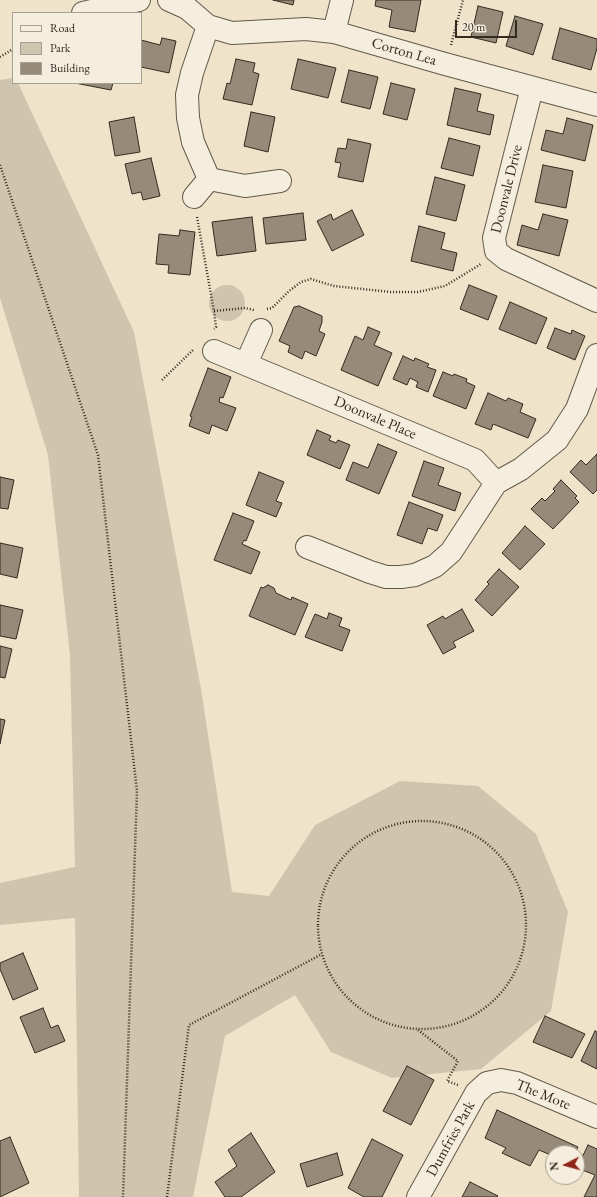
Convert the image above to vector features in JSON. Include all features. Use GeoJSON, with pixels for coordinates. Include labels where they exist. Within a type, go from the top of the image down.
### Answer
{"type":"FeatureCollection","features":[{"type":"Feature","properties":{"kind":"street"},"geometry":{"type":"LineString","coordinates":[[87,12],[139,0]]}},
{"type":"Feature","properties":{"kind":"street","name":"Corton Lea"},"geometry":{"type":"LineString","coordinates":[[169,0],[187,8],[208,26],[232,34],[306,29],[334,32],[597,105]]}},
{"type":"Feature","properties":{"kind":"street"},"geometry":{"type":"LineString","coordinates":[[334,32],[342,0]]}},
{"type":"Feature","properties":{"kind":"street"},"geometry":{"type":"LineString","coordinates":[[208,26],[192,73],[187,95],[188,118],[193,142],[209,179]]}},
{"type":"Feature","properties":{"kind":"street","name":"Doonvale Drive"},"geometry":{"type":"LineString","coordinates":[[532,88],[494,238],[496,251],[506,259],[597,301]]}},
{"type":"Feature","properties":{"kind":"street"},"geometry":{"type":"LineString","coordinates":[[209,179],[245,186],[280,181]]}},
{"type":"Feature","properties":{"kind":"street"},"geometry":{"type":"LineString","coordinates":[[194,197],[209,179]]}},
{"type":"Feature","properties":{"kind":"street"},"geometry":{"type":"LineString","coordinates":[[246,364],[260,317]]}},
{"type":"Feature","properties":{"kind":"street","name":"Doonvale Place"},"geometry":{"type":"LineString","coordinates":[[207,344],[246,364],[475,460],[496,484]]}},
{"type":"Feature","properties":{"kind":"street"},"geometry":{"type":"LineString","coordinates":[[307,547],[386,577],[401,577],[415,574],[435,566],[451,552],[496,484],[521,469],[557,440],[577,409],[597,355]]}},
{"type":"Feature","properties":{"kind":"street","name":"The Mote"},"geometry":{"type":"LineString","coordinates":[[487,1083],[501,1080],[518,1083],[597,1117]]}},
{"type":"Feature","properties":{"kind":"street","name":"Dumfries Park"},"geometry":{"type":"LineString","coordinates":[[418,1197],[476,1093],[487,1083]]}},
{"type":"Feature","properties":{"kind":"path"},"geometry":{"type":"LineString","coordinates":[[445,64],[463,0]]}},
{"type":"Feature","properties":{"kind":"path"},"geometry":{"type":"LineString","coordinates":[[0,57],[12,50]]}},
{"type":"Feature","properties":{"kind":"path"},"geometry":{"type":"LineString","coordinates":[[0,165],[98,455],[99,463],[138,791],[123,1197]]}},
{"type":"Feature","properties":{"kind":"path"},"geometry":{"type":"LineString","coordinates":[[162,380],[207,344],[216,327],[194,197]]}},
{"type":"Feature","properties":{"kind":"path"},"geometry":{"type":"LineString","coordinates":[[214,311],[245,308],[260,317],[301,282],[311,279],[334,286],[391,292],[418,292],[445,286],[490,259],[496,251]]}},
{"type":"Feature","properties":{"kind":"path"},"geometry":{"type":"LineString","coordinates":[[438,821],[472,832],[499,854],[518,883],[526,918],[523,952],[508,984],[484,1009],[452,1025],[417,1029],[386,1023],[358,1007],[336,984],[322,954],[318,920],[325,886],[343,856],[370,834],[403,822],[438,821]]}},
{"type":"Feature","properties":{"kind":"path"},"geometry":{"type":"LineString","coordinates":[[167,1197],[189,1026],[322,954]]}},
{"type":"Feature","properties":{"kind":"path"},"geometry":{"type":"LineString","coordinates":[[417,1029],[458,1061],[447,1081]]}},
{"type":"Feature","properties":{"kind":"green space"},"geometry":{"type":"Polygon","coordinates":[[[12,78],[12,84],[18,84],[134,332],[201,689],[232,892],[269,896],[315,825],[400,781],[478,786],[536,834],[568,912],[551,1011],[481,1069],[392,1078],[331,1052],[295,995],[225,1036],[193,1197],[79,1197],[75,918],[0,925],[0,883],[75,867],[70,655],[48,455],[0,298],[0,80],[12,78]]]}},
{"type":"Feature","properties":{"kind":"green space"},"geometry":{"type":"Polygon","coordinates":[[[227,285],[237,288],[242,293],[245,303],[242,313],[237,318],[227,321],[217,318],[212,313],[209,303],[212,293],[217,288],[227,285]]]}},
{"type":"Feature","properties":{"kind":"building"},"geometry":{"type":"Polygon","coordinates":[[[273,0],[294,0],[293,5],[273,0]]]}},
{"type":"Feature","properties":{"kind":"building"},"geometry":{"type":"Polygon","coordinates":[[[376,0],[421,0],[415,32],[389,27],[392,10],[375,6],[376,0]]]}},
{"type":"Feature","properties":{"kind":"building"},"geometry":{"type":"Polygon","coordinates":[[[478,6],[503,12],[496,43],[471,37],[478,6]]]}},
{"type":"Feature","properties":{"kind":"building"},"geometry":{"type":"Polygon","coordinates":[[[515,16],[543,24],[533,55],[506,46],[515,16]]]}},
{"type":"Feature","properties":{"kind":"building"},"geometry":{"type":"Polygon","coordinates":[[[560,28],[597,39],[597,48],[591,70],[552,59],[560,28]]]}},
{"type":"Feature","properties":{"kind":"building"},"geometry":{"type":"Polygon","coordinates":[[[162,38],[176,41],[169,73],[142,67],[142,40],[160,45],[162,38]]]}},
{"type":"Feature","properties":{"kind":"building"},"geometry":{"type":"Polygon","coordinates":[[[236,59],[255,63],[253,72],[259,74],[252,105],[223,99],[227,83],[230,84],[236,59]]]}},
{"type":"Feature","properties":{"kind":"building"},"geometry":{"type":"Polygon","coordinates":[[[298,59],[336,68],[328,98],[291,89],[298,59]]]}},
{"type":"Feature","properties":{"kind":"building"},"geometry":{"type":"Polygon","coordinates":[[[349,70],[378,77],[370,109],[341,102],[349,70]]]}},
{"type":"Feature","properties":{"kind":"building"},"geometry":{"type":"Polygon","coordinates":[[[391,83],[415,89],[407,120],[383,114],[391,83]]]}},
{"type":"Feature","properties":{"kind":"building"},"geometry":{"type":"Polygon","coordinates":[[[80,84],[113,84],[111,90],[80,84]]]}},
{"type":"Feature","properties":{"kind":"building"},"geometry":{"type":"Polygon","coordinates":[[[455,88],[481,94],[477,111],[494,115],[490,135],[447,125],[455,88]]]}},
{"type":"Feature","properties":{"kind":"building"},"geometry":{"type":"Polygon","coordinates":[[[251,112],[275,117],[268,152],[244,146],[251,112]]]}},
{"type":"Feature","properties":{"kind":"building"},"geometry":{"type":"Polygon","coordinates":[[[134,117],[140,152],[115,156],[109,122],[134,117]]]}},
{"type":"Feature","properties":{"kind":"building"},"geometry":{"type":"Polygon","coordinates":[[[567,118],[593,125],[585,161],[541,150],[546,130],[563,134],[567,118]]]}},
{"type":"Feature","properties":{"kind":"building"},"geometry":{"type":"Polygon","coordinates":[[[449,138],[480,146],[473,176],[441,168],[449,138]]]}},
{"type":"Feature","properties":{"kind":"building"},"geometry":{"type":"Polygon","coordinates":[[[348,139],[371,144],[363,182],[338,177],[341,163],[335,162],[338,148],[346,149],[348,139]]]}},
{"type":"Feature","properties":{"kind":"building"},"geometry":{"type":"Polygon","coordinates":[[[151,158],[160,196],[143,200],[141,192],[132,194],[125,164],[151,158]]]}},
{"type":"Feature","properties":{"kind":"building"},"geometry":{"type":"Polygon","coordinates":[[[543,165],[573,171],[566,208],[535,202],[543,165]]]}},
{"type":"Feature","properties":{"kind":"building"},"geometry":{"type":"Polygon","coordinates":[[[435,177],[465,185],[456,221],[426,214],[435,177]]]}},
{"type":"Feature","properties":{"kind":"building"},"geometry":{"type":"Polygon","coordinates":[[[352,210],[364,235],[332,251],[317,221],[331,214],[333,220],[352,210]]]}},
{"type":"Feature","properties":{"kind":"building"},"geometry":{"type":"Polygon","coordinates":[[[303,213],[306,240],[266,244],[263,218],[303,213]]]}},
{"type":"Feature","properties":{"kind":"building"},"geometry":{"type":"Polygon","coordinates":[[[543,214],[568,220],[559,256],[517,245],[522,225],[538,230],[543,214]]]}},
{"type":"Feature","properties":{"kind":"building"},"geometry":{"type":"Polygon","coordinates":[[[252,217],[256,251],[217,256],[212,222],[252,217]]]}},
{"type":"Feature","properties":{"kind":"building"},"geometry":{"type":"Polygon","coordinates":[[[419,226],[445,233],[441,249],[457,253],[453,271],[411,261],[419,226]]]}},
{"type":"Feature","properties":{"kind":"building"},"geometry":{"type":"Polygon","coordinates":[[[180,230],[195,232],[190,275],[168,273],[169,265],[156,264],[159,234],[179,236],[180,230]]]}},
{"type":"Feature","properties":{"kind":"building"},"geometry":{"type":"Polygon","coordinates":[[[469,285],[497,296],[488,320],[460,309],[469,285]]]}},
{"type":"Feature","properties":{"kind":"building"},"geometry":{"type":"Polygon","coordinates":[[[510,302],[547,318],[536,344],[499,329],[510,302]]]}},
{"type":"Feature","properties":{"kind":"building"},"geometry":{"type":"Polygon","coordinates":[[[299,306],[322,316],[319,331],[325,334],[316,356],[305,351],[302,359],[288,352],[290,346],[279,341],[294,307],[299,306]]]}},
{"type":"Feature","properties":{"kind":"building"},"geometry":{"type":"Polygon","coordinates":[[[368,327],[380,332],[374,345],[392,353],[378,386],[341,370],[355,336],[363,340],[368,327]]]}},
{"type":"Feature","properties":{"kind":"building"},"geometry":{"type":"Polygon","coordinates":[[[555,328],[571,334],[572,330],[585,336],[575,360],[547,348],[555,328]]]}},
{"type":"Feature","properties":{"kind":"building"},"geometry":{"type":"Polygon","coordinates":[[[403,356],[414,361],[415,358],[429,364],[427,367],[436,370],[428,392],[416,387],[418,382],[410,378],[407,385],[393,379],[403,356]]]}},
{"type":"Feature","properties":{"kind":"building"},"geometry":{"type":"Polygon","coordinates":[[[208,368],[231,377],[223,398],[220,397],[219,402],[236,408],[227,431],[212,425],[209,434],[189,426],[192,417],[190,416],[208,368]]]}},
{"type":"Feature","properties":{"kind":"building"},"geometry":{"type":"Polygon","coordinates":[[[443,372],[467,379],[466,382],[475,386],[466,409],[433,396],[443,372]]]}},
{"type":"Feature","properties":{"kind":"building"},"geometry":{"type":"Polygon","coordinates":[[[488,393],[506,401],[508,398],[523,404],[520,412],[536,419],[528,438],[493,424],[491,430],[475,424],[488,393]]]}},
{"type":"Feature","properties":{"kind":"building"},"geometry":{"type":"Polygon","coordinates":[[[317,430],[331,436],[329,440],[336,443],[338,440],[350,445],[340,469],[307,455],[317,430]]]}},
{"type":"Feature","properties":{"kind":"building"},"geometry":{"type":"Polygon","coordinates":[[[378,444],[397,452],[379,494],[346,480],[353,462],[368,468],[378,444]]]}},
{"type":"Feature","properties":{"kind":"building"},"geometry":{"type":"Polygon","coordinates":[[[597,454],[597,490],[593,494],[570,472],[581,460],[586,465],[597,454]]]}},
{"type":"Feature","properties":{"kind":"building"},"geometry":{"type":"Polygon","coordinates":[[[424,461],[444,468],[438,485],[461,493],[455,511],[412,496],[424,461]]]}},
{"type":"Feature","properties":{"kind":"building"},"geometry":{"type":"Polygon","coordinates":[[[259,472],[284,482],[276,501],[282,503],[276,517],[246,505],[259,472]]]}},
{"type":"Feature","properties":{"kind":"building"},"geometry":{"type":"Polygon","coordinates":[[[0,477],[14,480],[8,509],[0,508],[0,477]]]}},
{"type":"Feature","properties":{"kind":"building"},"geometry":{"type":"Polygon","coordinates":[[[561,480],[577,496],[575,498],[579,502],[553,529],[531,509],[542,498],[545,501],[555,491],[553,489],[561,480]]]}},
{"type":"Feature","properties":{"kind":"building"},"geometry":{"type":"Polygon","coordinates":[[[409,502],[443,515],[437,531],[428,528],[422,544],[397,535],[409,502]]]}},
{"type":"Feature","properties":{"kind":"building"},"geometry":{"type":"Polygon","coordinates":[[[233,513],[254,521],[246,541],[244,540],[242,544],[260,552],[251,574],[214,560],[233,513]]]}},
{"type":"Feature","properties":{"kind":"building"},"geometry":{"type":"Polygon","coordinates":[[[525,526],[545,544],[520,570],[502,553],[525,526]]]}},
{"type":"Feature","properties":{"kind":"building"},"geometry":{"type":"Polygon","coordinates":[[[0,543],[23,548],[17,578],[0,574],[0,543]]]}},
{"type":"Feature","properties":{"kind":"building"},"geometry":{"type":"Polygon","coordinates":[[[499,569],[519,587],[492,616],[475,600],[489,584],[487,582],[499,569]]]}},
{"type":"Feature","properties":{"kind":"building"},"geometry":{"type":"Polygon","coordinates":[[[268,585],[274,588],[276,593],[291,600],[292,597],[308,604],[295,635],[249,616],[261,587],[263,588],[268,585]]]}},
{"type":"Feature","properties":{"kind":"building"},"geometry":{"type":"Polygon","coordinates":[[[0,605],[23,610],[16,639],[0,636],[0,605]]]}},
{"type":"Feature","properties":{"kind":"building"},"geometry":{"type":"Polygon","coordinates":[[[462,609],[474,631],[453,642],[456,647],[443,654],[427,625],[443,616],[445,619],[462,609]]]}},
{"type":"Feature","properties":{"kind":"building"},"geometry":{"type":"Polygon","coordinates":[[[329,613],[342,618],[339,626],[350,630],[342,651],[305,637],[315,614],[327,619],[329,613]]]}},
{"type":"Feature","properties":{"kind":"building"},"geometry":{"type":"Polygon","coordinates":[[[0,646],[12,649],[5,678],[0,677],[0,646]]]}},
{"type":"Feature","properties":{"kind":"building"},"geometry":{"type":"Polygon","coordinates":[[[0,719],[5,720],[0,744],[0,719]]]}},
{"type":"Feature","properties":{"kind":"building"},"geometry":{"type":"Polygon","coordinates":[[[23,953],[38,989],[13,1000],[0,969],[0,963],[23,953]]]}},
{"type":"Feature","properties":{"kind":"building"},"geometry":{"type":"Polygon","coordinates":[[[43,1008],[51,1028],[58,1025],[65,1041],[35,1053],[20,1017],[43,1008]]]}},
{"type":"Feature","properties":{"kind":"building"},"geometry":{"type":"Polygon","coordinates":[[[545,1016],[585,1034],[572,1058],[533,1042],[545,1016]]]}},
{"type":"Feature","properties":{"kind":"building"},"geometry":{"type":"Polygon","coordinates":[[[595,1031],[597,1032],[597,1069],[581,1061],[595,1031]]]}},
{"type":"Feature","properties":{"kind":"building"},"geometry":{"type":"Polygon","coordinates":[[[407,1066],[434,1080],[411,1125],[383,1111],[407,1066]]]}},
{"type":"Feature","properties":{"kind":"building"},"geometry":{"type":"Polygon","coordinates":[[[497,1110],[574,1145],[545,1145],[545,1153],[539,1150],[530,1166],[502,1153],[506,1148],[485,1138],[497,1110]]]}},
{"type":"Feature","properties":{"kind":"building"},"geometry":{"type":"Polygon","coordinates":[[[251,1133],[275,1172],[241,1197],[225,1197],[215,1182],[237,1166],[228,1150],[251,1133]]]}},
{"type":"Feature","properties":{"kind":"building"},"geometry":{"type":"Polygon","coordinates":[[[10,1137],[29,1183],[0,1197],[0,1141],[10,1137]]]}},
{"type":"Feature","properties":{"kind":"building"},"geometry":{"type":"Polygon","coordinates":[[[372,1139],[403,1155],[382,1197],[364,1197],[348,1188],[372,1139]]]}},
{"type":"Feature","properties":{"kind":"building"},"geometry":{"type":"Polygon","coordinates":[[[588,1145],[597,1149],[597,1197],[584,1197],[595,1175],[585,1171],[585,1151],[588,1145]]]}},
{"type":"Feature","properties":{"kind":"building"},"geometry":{"type":"Polygon","coordinates":[[[337,1153],[343,1175],[307,1187],[300,1164],[337,1153]]]}},
{"type":"Feature","properties":{"kind":"building"},"geometry":{"type":"Polygon","coordinates":[[[470,1182],[498,1196],[462,1197],[470,1182]]]}}]}
